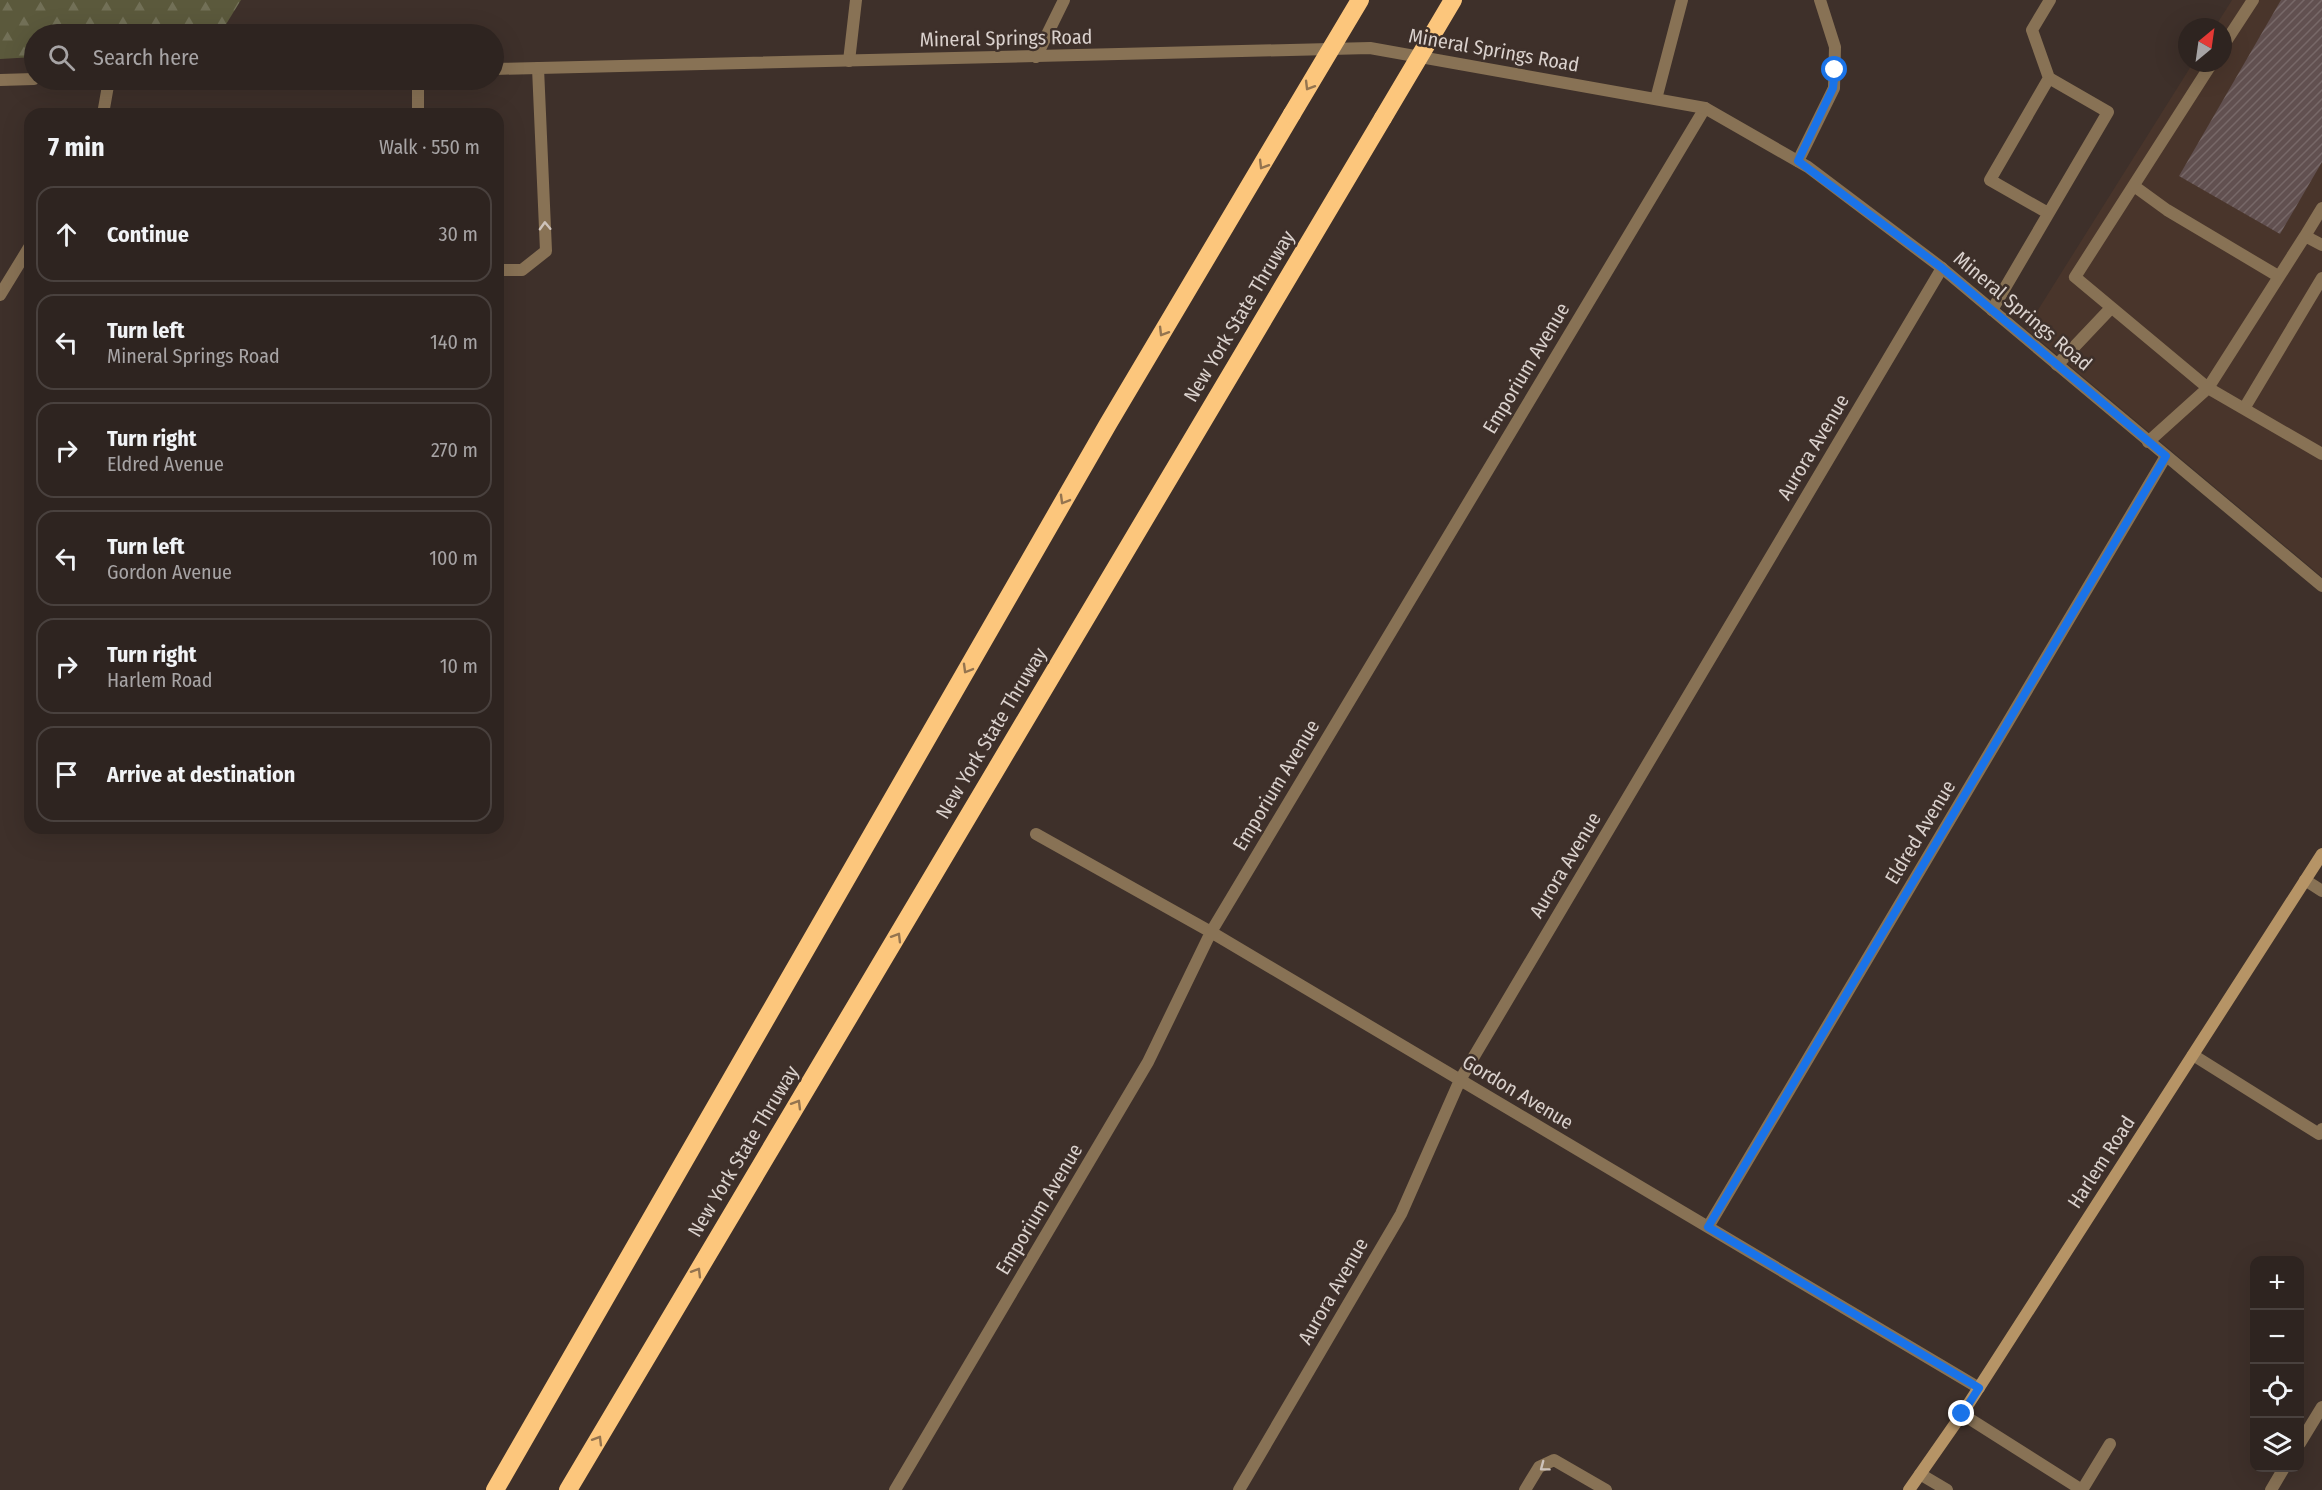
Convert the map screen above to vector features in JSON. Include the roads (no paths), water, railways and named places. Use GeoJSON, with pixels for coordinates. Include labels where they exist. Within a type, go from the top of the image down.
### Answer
{"type":"FeatureCollection","features":[{"type":"Feature","properties":{"kind":"highway"},"geometry":{"type":"LineString","coordinates":[[495,1490],[1102,435],[1360,0]]}},
{"type":"Feature","properties":{"kind":"highway","name":"New York State Thruway"},"geometry":{"type":"LineString","coordinates":[[568,1490],[1453,0]]}},
{"type":"Feature","properties":{"kind":"main road","name":"Harlem Road"},"geometry":{"type":"LineString","coordinates":[[1909,1490],[1979,1388],[2322,854]]}},
{"type":"Feature","properties":{"kind":"street"},"geometry":{"type":"LineString","coordinates":[[849,61],[856,0]]}},
{"type":"Feature","properties":{"kind":"street"},"geometry":{"type":"LineString","coordinates":[[1036,57],[1064,0]]}},
{"type":"Feature","properties":{"kind":"street"},"geometry":{"type":"LineString","coordinates":[[1656,99],[1682,0]]}},
{"type":"Feature","properties":{"kind":"street"},"geometry":{"type":"LineString","coordinates":[[1798,161],[1833,88],[1835,47],[1820,0]]}},
{"type":"Feature","properties":{"kind":"street"},"geometry":{"type":"LineString","coordinates":[[1992,310],[2108,112],[2049,78],[2032,30],[2049,0]]}},
{"type":"Feature","properties":{"kind":"street"},"geometry":{"type":"LineString","coordinates":[[2232,32],[2253,0]]}},
{"type":"Feature","properties":{"kind":"street","name":"Mineral Springs Road"},"geometry":{"type":"LineString","coordinates":[[504,69],[1370,48],[1705,108],[1798,161],[1942,268],[2322,586]]}},
{"type":"Feature","properties":{"kind":"street"},"geometry":{"type":"LineString","coordinates":[[504,270],[522,270],[546,251],[538,68]]}},
{"type":"Feature","properties":{"kind":"street"},"geometry":{"type":"LineString","coordinates":[[2206,72],[2075,277],[2208,388],[2245,407],[2322,454]]}},
{"type":"Feature","properties":{"kind":"street"},"geometry":{"type":"LineString","coordinates":[[2048,213],[1990,180],[2049,78]]}},
{"type":"Feature","properties":{"kind":"street"},"geometry":{"type":"LineString","coordinates":[[0,80],[24,79]]}},
{"type":"Feature","properties":{"kind":"street"},"geometry":{"type":"LineString","coordinates":[[104,108],[107,90]]}},
{"type":"Feature","properties":{"kind":"street"},"geometry":{"type":"LineString","coordinates":[[418,90],[418,108]]}},
{"type":"Feature","properties":{"kind":"street","name":"Emporium Avenue"},"geometry":{"type":"LineString","coordinates":[[895,1490],[1148,1062],[1211,932],[1705,108]]}},
{"type":"Feature","properties":{"kind":"street"},"geometry":{"type":"LineString","coordinates":[[2134,186],[2168,210],[2278,276]]}},
{"type":"Feature","properties":{"kind":"street"},"geometry":{"type":"LineString","coordinates":[[2148,442],[2208,388],[2322,208]]}},
{"type":"Feature","properties":{"kind":"street"},"geometry":{"type":"LineString","coordinates":[[2305,236],[2322,245]]}},
{"type":"Feature","properties":{"kind":"street"},"geometry":{"type":"LineString","coordinates":[[0,295],[24,256]]}},
{"type":"Feature","properties":{"kind":"street","name":"Aurora Avenue"},"geometry":{"type":"LineString","coordinates":[[1239,1490],[1401,1214],[1460,1080],[1942,268]]}},
{"type":"Feature","properties":{"kind":"street"},"geometry":{"type":"LineString","coordinates":[[2245,407],[2322,278]]}},
{"type":"Feature","properties":{"kind":"street"},"geometry":{"type":"LineString","coordinates":[[2057,365],[2111,308]]}},
{"type":"Feature","properties":{"kind":"street","name":"Eldred Avenue"},"geometry":{"type":"LineString","coordinates":[[1708,1227],[2166,456]]}},
{"type":"Feature","properties":{"kind":"street","name":"Gordon Avenue"},"geometry":{"type":"LineString","coordinates":[[1036,834],[1211,932],[1979,1388]]}},
{"type":"Feature","properties":{"kind":"street"},"geometry":{"type":"LineString","coordinates":[[2305,880],[2322,891]]}},
{"type":"Feature","properties":{"kind":"street"},"geometry":{"type":"LineString","coordinates":[[2193,1055],[2319,1134],[2322,1129]]}},
{"type":"Feature","properties":{"kind":"street"},"geometry":{"type":"LineString","coordinates":[[2304,1436],[2322,1407]]}},
{"type":"Feature","properties":{"kind":"street"},"geometry":{"type":"LineString","coordinates":[[1962,1414],[2082,1490],[2109,1444]]}},
{"type":"Feature","properties":{"kind":"street"},"geometry":{"type":"LineString","coordinates":[[1525,1490],[1539,1467],[1554,1460],[1606,1490]]}},
{"type":"Feature","properties":{"kind":"street"},"geometry":{"type":"LineString","coordinates":[[2271,1490],[2281,1472]]}},
{"type":"Feature","properties":{"kind":"street"},"geometry":{"type":"LineString","coordinates":[[1920,1474],[1947,1490]]}}]}
